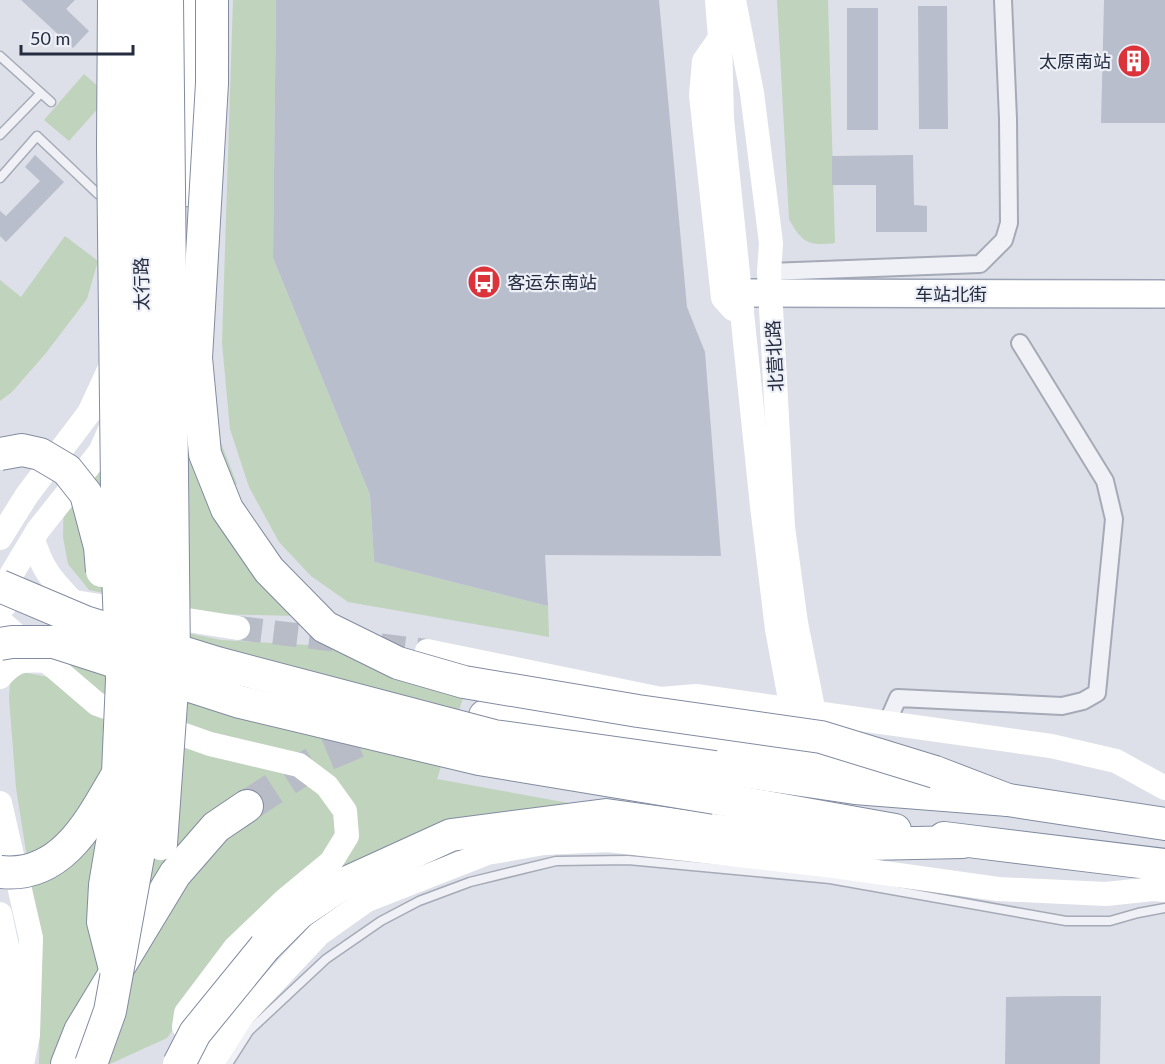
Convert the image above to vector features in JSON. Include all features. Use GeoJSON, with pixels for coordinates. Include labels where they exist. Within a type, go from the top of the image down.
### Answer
{"type":"FeatureCollection","features":[{"type":"Feature","properties":{"kind":"highway"},"geometry":{"type":"LineString","coordinates":[[114,0],[113,147],[121,705],[116,820],[105,885],[102,922],[117,974]]}},
{"type":"Feature","properties":{"kind":"highway","name":"太行路"},"geometry":{"type":"LineString","coordinates":[[139,0],[159,568]]}},
{"type":"Feature","properties":{"kind":"highway","name":"太行路"},"geometry":{"type":"LineString","coordinates":[[159,568],[170,311],[167,0]]}},
{"type":"Feature","properties":{"kind":"highway"},"geometry":{"type":"LineString","coordinates":[[170,311],[182,185],[191,0]]}},
{"type":"Feature","properties":{"kind":"highway"},"geometry":{"type":"LineString","coordinates":[[212,0],[212,83],[196,358],[205,454],[227,509],[269,570],[325,627],[398,663],[464,682],[638,711],[821,737],[935,772],[1008,800]]}},
{"type":"Feature","properties":{"kind":"highway"},"geometry":{"type":"LineString","coordinates":[[0,454],[22,450],[40,454],[67,470],[86,494],[100,548],[108,685],[121,705]]}},
{"type":"Feature","properties":{"kind":"highway"},"geometry":{"type":"LineString","coordinates":[[91,1064],[110,1011],[142,835],[159,568]]}},
{"type":"Feature","properties":{"kind":"highway"},"geometry":{"type":"LineString","coordinates":[[114,1064],[131,1017],[161,852],[174,662],[159,568]]}},
{"type":"Feature","properties":{"kind":"highway"},"geometry":{"type":"LineString","coordinates":[[4,577],[85,622],[206,659],[494,736],[855,788],[1008,800],[1165,824]]}},
{"type":"Feature","properties":{"kind":"highway"},"geometry":{"type":"LineString","coordinates":[[1,630],[12,642],[54,642],[240,702],[479,759],[963,842],[1165,865]]}},
{"type":"Feature","properties":{"kind":"highway"},"geometry":{"type":"LineString","coordinates":[[484,716],[566,723],[814,759],[935,772]]}},
{"type":"Feature","properties":{"kind":"highway"},"geometry":{"type":"LineString","coordinates":[[0,872],[37,868],[57,857],[88,825],[118,774]]}},
{"type":"Feature","properties":{"kind":"highway"},"geometry":{"type":"LineString","coordinates":[[67,1064],[80,1032],[175,874],[216,827],[247,806]]}},
{"type":"Feature","properties":{"kind":"highway"},"geometry":{"type":"LineString","coordinates":[[179,1064],[195,1033],[265,947],[299,913],[339,886],[451,835],[606,815],[820,845],[963,842]]}},
{"type":"Feature","properties":{"kind":"main road"},"geometry":{"type":"LineString","coordinates":[[0,537],[27,495],[89,413],[125,336],[133,265],[129,200],[126,0]]}},
{"type":"Feature","properties":{"kind":"main road"},"geometry":{"type":"LineString","coordinates":[[180,0],[180,66],[158,325],[100,452],[4,577],[1,630],[48,661],[97,704],[210,744],[298,765],[327,786],[345,811],[347,836],[332,862],[285,900],[235,948],[186,1013],[184,1027],[199,1040],[214,1042],[233,1030]]}},
{"type":"Feature","properties":{"kind":"main road","name":"北营北路"},"geometry":{"type":"LineString","coordinates":[[717,0],[722,119],[767,560],[777,629],[803,711]]}},
{"type":"Feature","properties":{"kind":"main road","name":"北营北路"},"geometry":{"type":"LineString","coordinates":[[734,0],[752,93],[771,243],[770,292],[785,545],[796,623],[803,711]]}},
{"type":"Feature","properties":{"kind":"main road"},"geometry":{"type":"LineString","coordinates":[[720,38],[704,61],[701,94],[723,298],[733,309],[741,301]]}},
{"type":"Feature","properties":{"kind":"main road"},"geometry":{"type":"LineString","coordinates":[[735,247],[746,263],[758,266],[765,259],[771,243]]}},
{"type":"Feature","properties":{"kind":"main road","name":"车站北街"},"geometry":{"type":"LineString","coordinates":[[741,301],[770,292],[1162,299]]}},
{"type":"Feature","properties":{"kind":"main road"},"geometry":{"type":"LineString","coordinates":[[33,539],[38,556],[50,578],[74,602]]}},
{"type":"Feature","properties":{"kind":"main road"},"geometry":{"type":"LineString","coordinates":[[4,577],[63,600],[238,628]]}},
{"type":"Feature","properties":{"kind":"main road"},"geometry":{"type":"LineString","coordinates":[[427,651],[661,699],[696,696],[1051,746],[1116,761],[1165,788]]}},
{"type":"Feature","properties":{"kind":"main road"},"geometry":{"type":"LineString","coordinates":[[0,677],[10,665],[26,660],[48,661]]}},
{"type":"Feature","properties":{"kind":"main road"},"geometry":{"type":"LineString","coordinates":[[0,803],[31,938],[28,1035],[22,1064]]}},
{"type":"Feature","properties":{"kind":"main road"},"geometry":{"type":"LineString","coordinates":[[211,1064],[242,1017],[319,934],[367,900],[487,853],[544,843],[608,840],[834,866],[998,889],[1106,894],[1153,889],[1165,890]]}},
{"type":"Feature","properties":{"kind":"main road"},"geometry":{"type":"LineString","coordinates":[[0,914],[10,961],[3,1064]]}},
{"type":"Feature","properties":{"kind":"street"},"geometry":{"type":"LineString","coordinates":[[770,292],[980,264],[1004,240],[1009,223],[1009,142],[1003,0]]}},
{"type":"Feature","properties":{"kind":"street"},"geometry":{"type":"LineString","coordinates":[[887,723],[898,698],[1062,706],[1083,701],[1097,693],[1114,519],[1105,481],[1020,343]]}},
{"type":"Feature","properties":{"kind":"lane"},"geometry":{"type":"LineString","coordinates":[[0,56],[51,102]]}},
{"type":"Feature","properties":{"kind":"lane"},"geometry":{"type":"LineString","coordinates":[[0,135],[40,93]]}},
{"type":"Feature","properties":{"kind":"lane"},"geometry":{"type":"LineString","coordinates":[[0,178],[37,136],[98,194],[119,198]]}},
{"type":"Feature","properties":{"kind":"lane"},"geometry":{"type":"LineString","coordinates":[[228,1064],[249,1031],[317,967],[381,921],[419,901],[470,882],[556,861],[628,860],[819,878],[1066,921],[1110,921],[1165,908]]}},
{"type":"Feature","properties":{"kind":"green space"},"geometry":{"type":"Polygon","coordinates":[[[233,0],[276,0],[273,258],[370,495],[374,562],[548,606],[549,637],[348,602],[311,576],[279,542],[249,487],[230,429],[222,343],[233,0]]]}},
{"type":"Feature","properties":{"kind":"green space"},"geometry":{"type":"Polygon","coordinates":[[[777,0],[828,0],[835,243],[818,244],[807,241],[802,238],[789,219],[777,0]]]}},
{"type":"Feature","properties":{"kind":"green space"},"geometry":{"type":"Polygon","coordinates":[[[84,74],[109,96],[69,141],[44,120],[84,74]]]}},
{"type":"Feature","properties":{"kind":"green space"},"geometry":{"type":"Polygon","coordinates":[[[65,236],[98,261],[87,299],[46,353],[12,392],[0,401],[0,280],[21,297],[65,236]]]}},
{"type":"Feature","properties":{"kind":"green space"},"geometry":{"type":"Polygon","coordinates":[[[214,406],[221,443],[237,484],[210,500],[300,616],[205,614],[89,590],[68,564],[63,537],[64,493],[105,457],[214,406]]]}},
{"type":"Feature","properties":{"kind":"green space"},"geometry":{"type":"Polygon","coordinates":[[[75,609],[221,640],[326,646],[384,673],[463,698],[437,779],[585,806],[514,810],[444,826],[265,905],[167,1038],[110,1064],[39,1064],[41,946],[16,788],[9,698],[11,670],[59,679],[75,609]]]}},
{"type":"Feature","properties":{"kind":"building"},"geometry":{"type":"Polygon","coordinates":[[[21,0],[75,0],[66,9],[89,31],[73,48],[21,0]]]}},
{"type":"Feature","properties":{"kind":"building","name":"客运东南站"},"geometry":{"type":"Polygon","coordinates":[[[276,0],[659,0],[687,307],[705,352],[721,556],[545,555],[548,606],[374,562],[370,495],[273,258],[276,0]]]}},
{"type":"Feature","properties":{"kind":"building","name":"太原南站"},"geometry":{"type":"Polygon","coordinates":[[[1104,0],[1165,0],[1165,123],[1101,123],[1104,0]]]}},
{"type":"Feature","properties":{"kind":"building"},"geometry":{"type":"Polygon","coordinates":[[[918,6],[947,6],[948,129],[919,129],[918,6]]]}},
{"type":"Feature","properties":{"kind":"building"},"geometry":{"type":"Polygon","coordinates":[[[847,8],[878,8],[878,130],[847,130],[847,8]]]}},
{"type":"Feature","properties":{"kind":"building"},"geometry":{"type":"Polygon","coordinates":[[[35,155],[64,182],[6,242],[0,236],[0,211],[6,216],[40,181],[25,167],[35,155]]]}},
{"type":"Feature","properties":{"kind":"building"},"geometry":{"type":"Polygon","coordinates":[[[913,155],[914,205],[927,206],[927,232],[876,232],[876,185],[832,185],[832,156],[913,155]]]}},
{"type":"Feature","properties":{"kind":"building"},"geometry":{"type":"Polygon","coordinates":[[[1101,996],[1100,1064],[1005,1064],[1006,997],[1101,996]]]}},
{"type":"Feature","properties":{"kind":"tunnel"},"geometry":{"type":"LineString","coordinates":[[238,628],[427,651]]}},
{"type":"Feature","properties":{"kind":"tunnel"},"geometry":{"type":"LineString","coordinates":[[247,806],[322,757],[391,728]]}},
{"type":"Feature","properties":{"kind":"place","name":"太原南站"},"geometry":{"type":"Point","coordinates":[1134,61]}},
{"type":"Feature","properties":{"kind":"place","name":"客运东南站"},"geometry":{"type":"Point","coordinates":[484,282]}}]}
